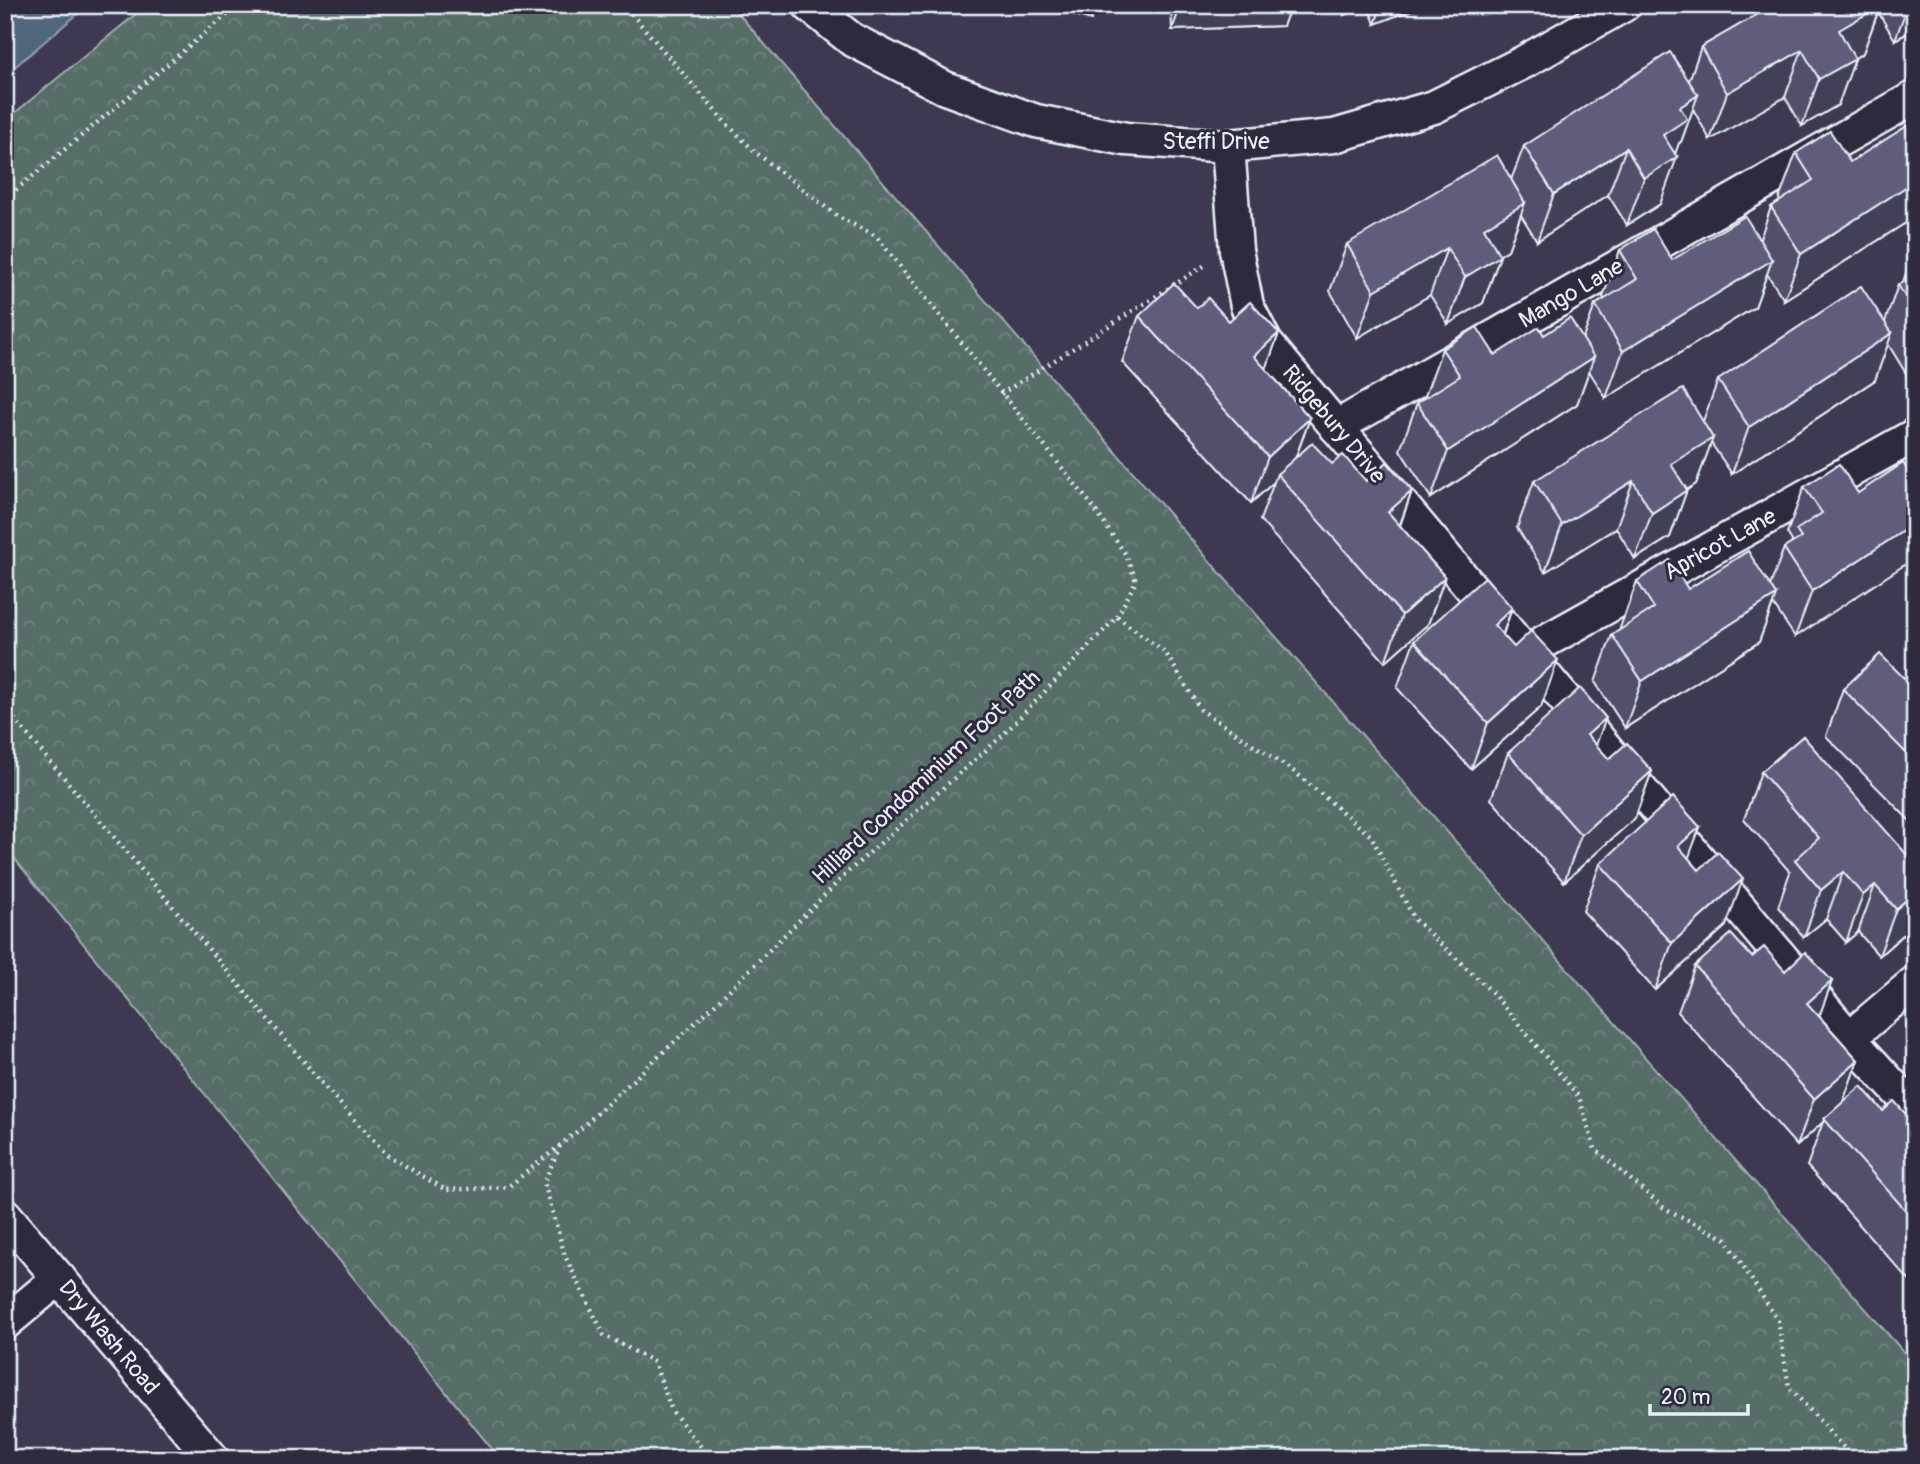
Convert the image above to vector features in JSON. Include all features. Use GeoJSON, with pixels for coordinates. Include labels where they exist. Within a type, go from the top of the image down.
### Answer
{"type":"FeatureCollection","features":[{"type":"Feature","properties":{"kind":"street","name":"Steffi Drive"},"geometry":{"type":"LineString","coordinates":[[809,5],[851,39],[945,88],[1036,121],[1126,139],[1228,146],[1334,136],[1434,107],[1524,62],[1624,5]]}},
{"type":"Feature","properties":{"kind":"street","name":"Mango Lane"},"geometry":{"type":"LineString","coordinates":[[1336,426],[1915,97]]}},
{"type":"Feature","properties":{"kind":"street","name":"Ridgebury Drive"},"geometry":{"type":"LineString","coordinates":[[1228,146],[1236,250],[1247,306],[1266,343],[1849,1038],[1915,1110]]}},
{"type":"Feature","properties":{"kind":"street","name":"Apricot Lane"},"geometry":{"type":"LineString","coordinates":[[1526,652],[1915,435]]}},
{"type":"Feature","properties":{"kind":"street"},"geometry":{"type":"LineString","coordinates":[[1849,1038],[1915,982]]}},
{"type":"Feature","properties":{"kind":"street","name":"Dry Wash Road"},"geometry":{"type":"LineString","coordinates":[[5,1215],[213,1459]]}},
{"type":"Feature","properties":{"kind":"street"},"geometry":{"type":"LineString","coordinates":[[5,1323],[59,1278]]}},
{"type":"Feature","properties":{"kind":"path"},"geometry":{"type":"LineString","coordinates":[[5,199],[239,5]]}},
{"type":"Feature","properties":{"kind":"path"},"geometry":{"type":"LineString","coordinates":[[624,5],[725,122],[754,151],[837,216],[876,236],[1002,394],[1198,268],[1236,250]]}},
{"type":"Feature","properties":{"kind":"path","name":"Hilliard Condominium Foot Path"},"geometry":{"type":"LineString","coordinates":[[5,708],[326,1088],[387,1155],[446,1190],[508,1187],[579,1130],[712,1007],[849,871],[1002,736],[1116,617],[1136,581],[1126,555],[1091,504],[1002,394]]}},
{"type":"Feature","properties":{"kind":"path"},"geometry":{"type":"LineString","coordinates":[[1116,617],[1165,652],[1201,710],[1296,773],[1371,836],[1415,920],[1491,991],[1579,1097],[1595,1149],[1664,1208],[1726,1239],[1778,1321],[1789,1387],[1854,1459]]}},
{"type":"Feature","properties":{"kind":"path"},"geometry":{"type":"LineString","coordinates":[[561,1144],[544,1182],[565,1256],[604,1335],[654,1363],[672,1411],[711,1459]]}},
{"type":"Feature","properties":{"kind":"green space"},"geometry":{"type":"Polygon","coordinates":[[[147,5],[731,5],[1220,573],[1915,1365],[1915,1459],[500,1459],[5,847],[5,121],[147,5]]]}},
{"type":"Feature","properties":{"kind":"water"},"geometry":{"type":"Polygon","coordinates":[[[5,5],[88,5],[5,75],[5,5]]]}},
{"type":"Feature","properties":{"kind":"building"},"geometry":{"type":"Polygon","coordinates":[[[1774,5],[1880,6],[1839,30],[1855,59],[1819,79],[1802,50],[1727,93],[1701,47],[1774,5]]]}},
{"type":"Feature","properties":{"kind":"building"},"geometry":{"type":"Polygon","coordinates":[[[1670,52],[1698,95],[1680,107],[1687,119],[1663,135],[1677,157],[1644,178],[1626,148],[1554,194],[1524,146],[1670,52]]]}},
{"type":"Feature","properties":{"kind":"building"},"geometry":{"type":"Polygon","coordinates":[[[1915,121],[1915,181],[1801,254],[1771,207],[1813,180],[1796,153],[1830,131],[1850,162],[1915,121]]]}},
{"type":"Feature","properties":{"kind":"building"},"geometry":{"type":"Polygon","coordinates":[[[1497,155],[1525,203],[1484,228],[1500,256],[1465,277],[1447,248],[1374,291],[1347,244],[1497,155]]]}},
{"type":"Feature","properties":{"kind":"building"},"geometry":{"type":"Polygon","coordinates":[[[1745,216],[1772,260],[1623,351],[1595,305],[1637,279],[1620,250],[1653,229],[1672,260],[1745,216]]]}},
{"type":"Feature","properties":{"kind":"building"},"geometry":{"type":"Polygon","coordinates":[[[1915,261],[1915,273],[1909,264],[1915,261]]]}},
{"type":"Feature","properties":{"kind":"building"},"geometry":{"type":"Polygon","coordinates":[[[1915,275],[1915,313],[1898,285],[1915,275]]]}},
{"type":"Feature","properties":{"kind":"building"},"geometry":{"type":"Polygon","coordinates":[[[1174,283],[1197,308],[1208,298],[1229,321],[1250,302],[1279,333],[1254,356],[1310,418],[1268,457],[1139,316],[1174,283]]]}},
{"type":"Feature","properties":{"kind":"building"},"geometry":{"type":"Polygon","coordinates":[[[1861,286],[1892,333],[1749,427],[1718,380],[1861,286]]]}},
{"type":"Feature","properties":{"kind":"building"},"geometry":{"type":"Polygon","coordinates":[[[1570,318],[1594,357],[1448,451],[1417,403],[1460,376],[1442,349],[1477,327],[1495,355],[1539,327],[1544,335],[1570,318]]]}},
{"type":"Feature","properties":{"kind":"building"},"geometry":{"type":"Polygon","coordinates":[[[1683,389],[1713,438],[1671,464],[1687,490],[1652,513],[1633,481],[1562,525],[1534,481],[1683,389]]]}},
{"type":"Feature","properties":{"kind":"building"},"geometry":{"type":"Polygon","coordinates":[[[1312,443],[1332,464],[1343,455],[1366,481],[1387,462],[1412,491],[1388,512],[1445,577],[1402,615],[1277,474],[1312,443]]]}},
{"type":"Feature","properties":{"kind":"building"},"geometry":{"type":"Polygon","coordinates":[[[1903,463],[1909,472],[1915,469],[1915,523],[1812,591],[1784,548],[1801,538],[1796,530],[1822,513],[1804,487],[1839,464],[1858,493],[1903,463]]]}},
{"type":"Feature","properties":{"kind":"building"},"geometry":{"type":"Polygon","coordinates":[[[1748,551],[1776,595],[1642,681],[1612,635],[1654,608],[1637,581],[1670,560],[1688,589],[1748,551]]]}},
{"type":"Feature","properties":{"kind":"building"},"geometry":{"type":"Polygon","coordinates":[[[1485,577],[1512,608],[1494,625],[1514,647],[1531,631],[1558,660],[1488,723],[1414,641],[1485,577]]]}},
{"type":"Feature","properties":{"kind":"building"},"geometry":{"type":"Polygon","coordinates":[[[1880,654],[1904,678],[1911,671],[1915,675],[1915,762],[1843,689],[1880,654]]]}},
{"type":"Feature","properties":{"kind":"building"},"geometry":{"type":"Polygon","coordinates":[[[1580,688],[1606,718],[1587,735],[1609,759],[1627,743],[1652,771],[1581,835],[1508,753],[1580,688]]]}},
{"type":"Feature","properties":{"kind":"building"},"geometry":{"type":"Polygon","coordinates":[[[1803,736],[1915,864],[1915,892],[1896,909],[1875,885],[1863,895],[1843,872],[1821,890],[1795,860],[1819,838],[1761,772],[1803,736]]]}},
{"type":"Feature","properties":{"kind":"building"},"geometry":{"type":"Polygon","coordinates":[[[1673,797],[1700,827],[1678,846],[1699,870],[1718,852],[1743,879],[1672,943],[1600,864],[1673,797]]]}},
{"type":"Feature","properties":{"kind":"building"},"geometry":{"type":"Polygon","coordinates":[[[1731,934],[1752,957],[1764,947],[1785,971],[1805,952],[1832,981],[1807,1003],[1858,1060],[1814,1099],[1695,966],[1731,934]]]}},
{"type":"Feature","properties":{"kind":"building"},"geometry":{"type":"Polygon","coordinates":[[[1861,1086],[1883,1111],[1894,1101],[1915,1124],[1915,1221],[1824,1119],[1861,1086]]]}}]}
